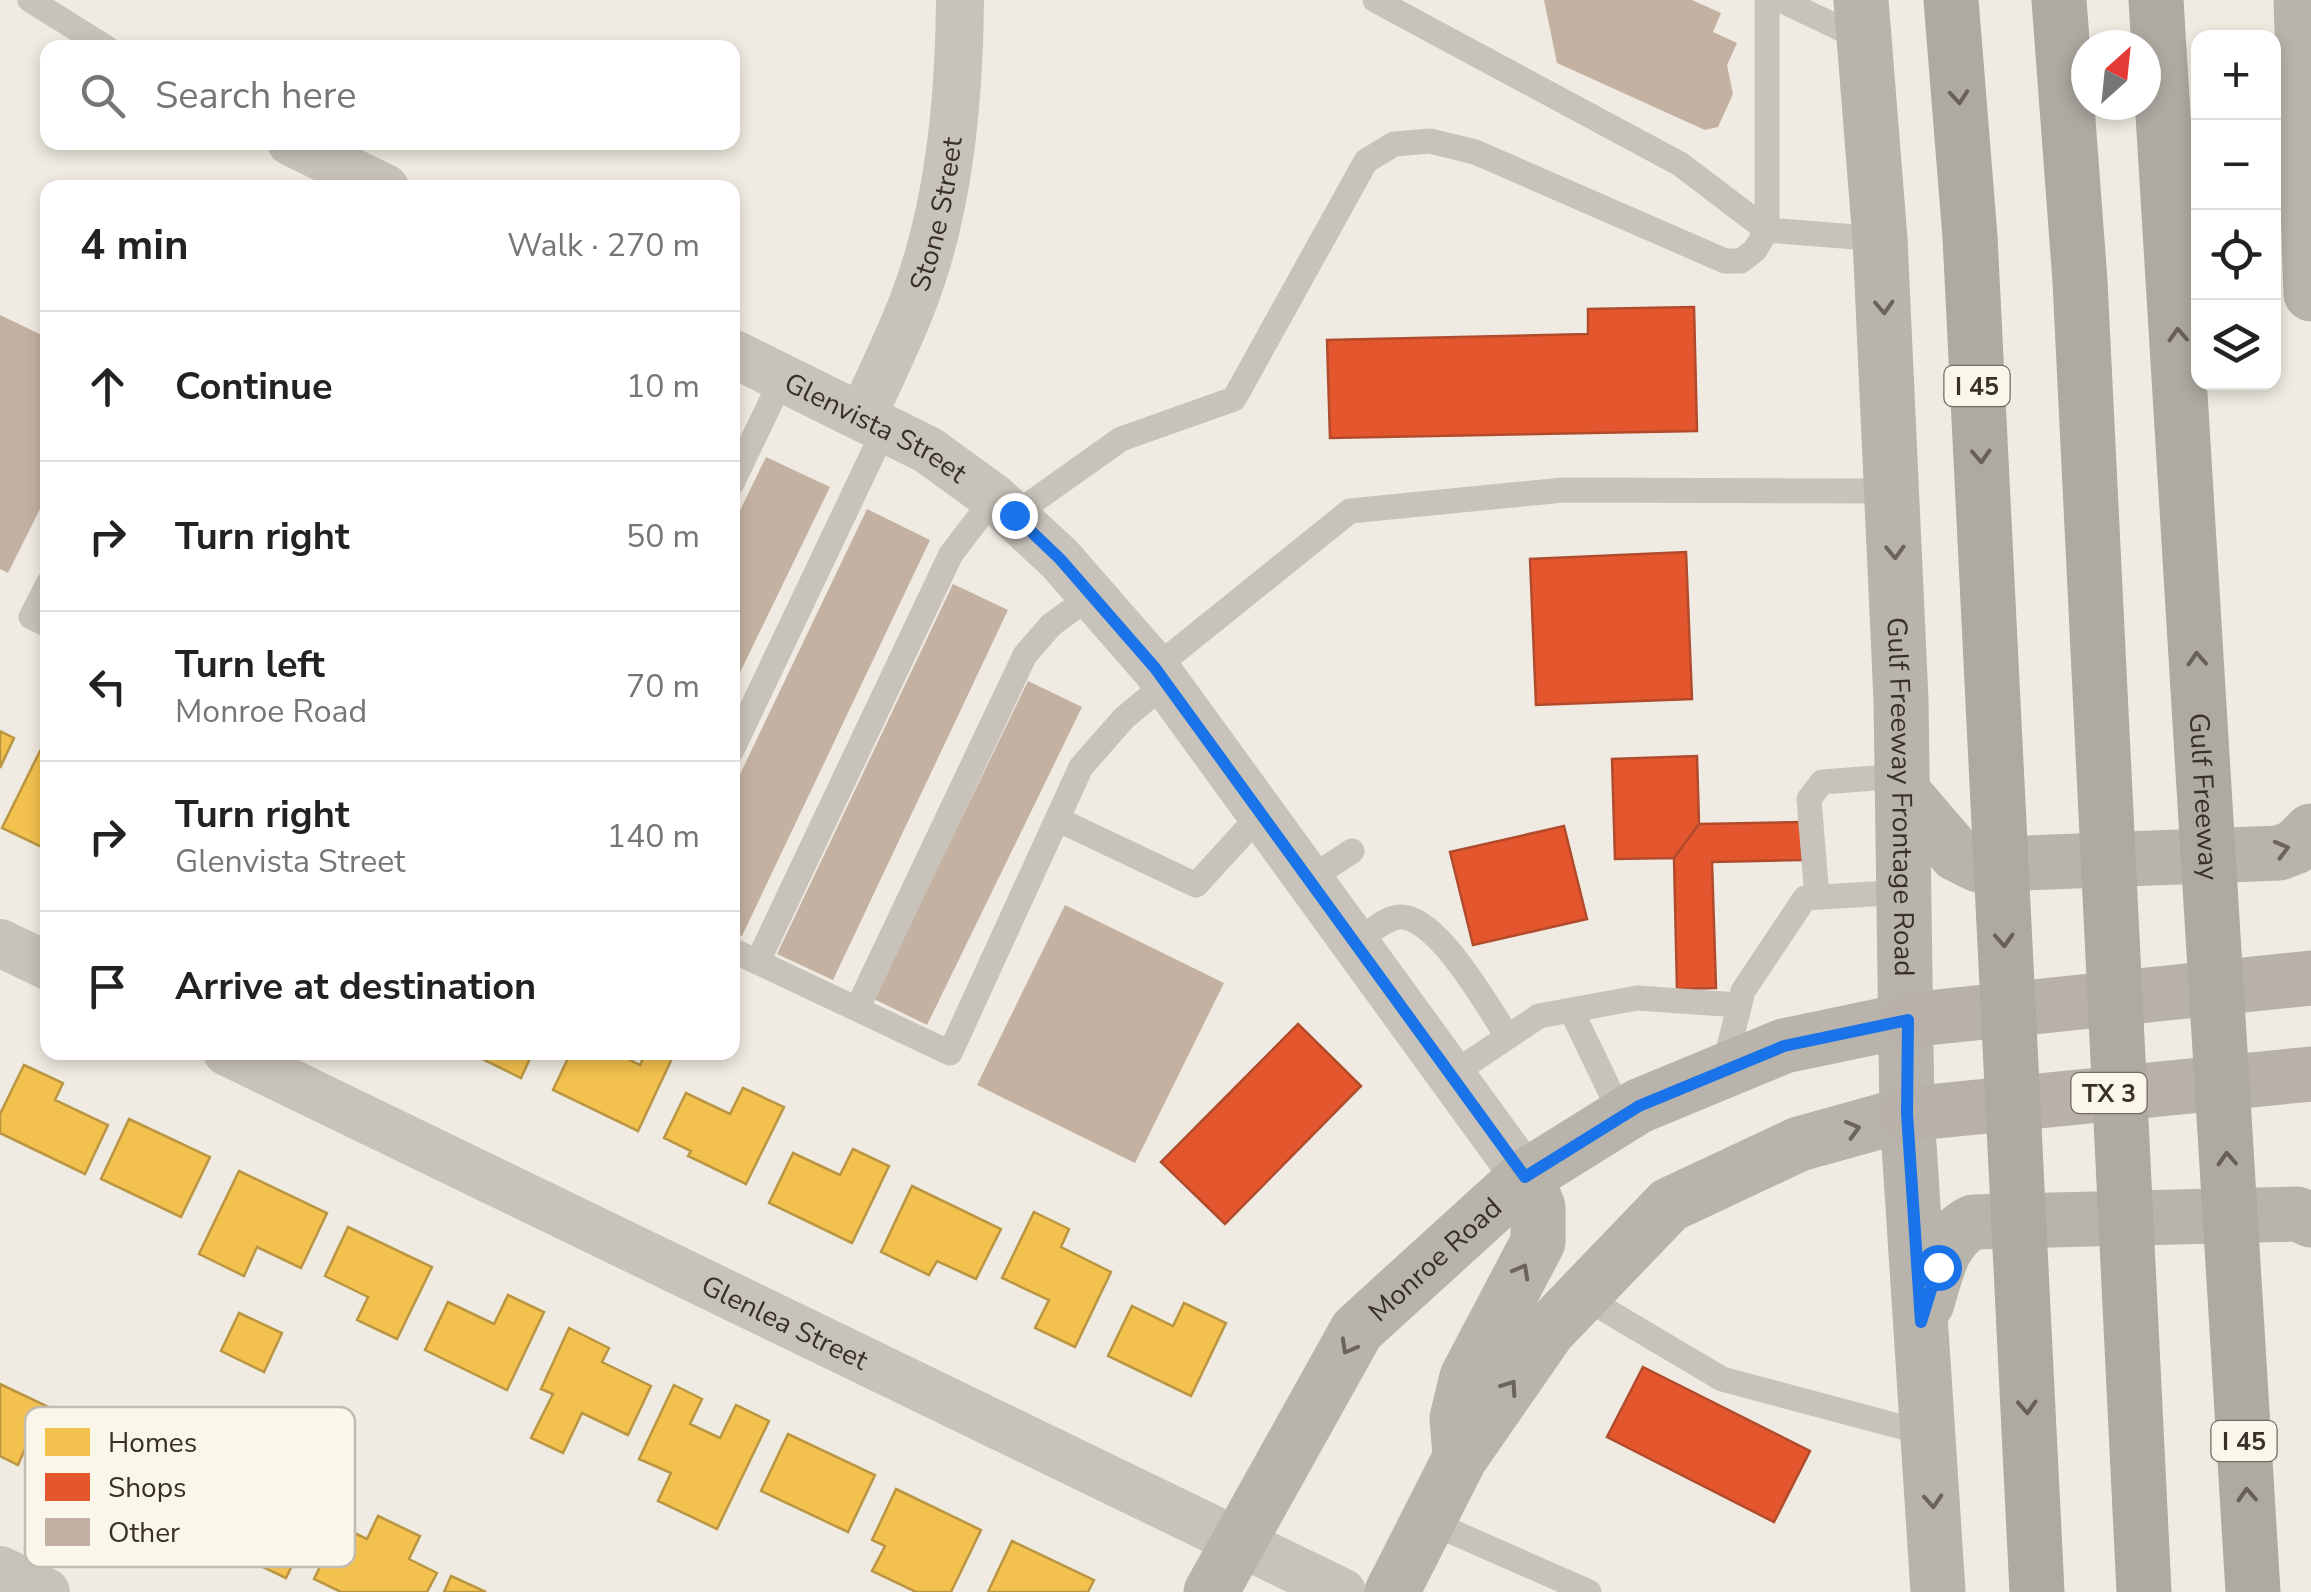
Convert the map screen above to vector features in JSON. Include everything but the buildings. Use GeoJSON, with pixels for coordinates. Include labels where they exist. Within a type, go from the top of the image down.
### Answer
{"type":"FeatureCollection","features":[{"type":"Feature","properties":{"kind":"highway","name":"I 45"},"geometry":{"type":"LineString","coordinates":[[1951,0],[1970,237],[2037,1592]]}},
{"type":"Feature","properties":{"kind":"highway"},"geometry":{"type":"LineString","coordinates":[[2060,0],[2080,281],[2144,1592]]}},
{"type":"Feature","properties":{"kind":"highway","name":"Gulf Freeway"},"geometry":{"type":"LineString","coordinates":[[2156,0],[2253,1592]]}},
{"type":"Feature","properties":{"kind":"main road"},"geometry":{"type":"LineString","coordinates":[[2301,0],[2307,78],[2311,294]]}},
{"type":"Feature","properties":{"kind":"main road","name":"Gulf Freeway Frontage Road"},"geometry":{"type":"LineString","coordinates":[[1862,20],[1880,238],[1892,491],[1903,784],[1907,1114],[1938,1592]]}},
{"type":"Feature","properties":{"kind":"main road"},"geometry":{"type":"LineString","coordinates":[[1903,784],[1956,854],[1978,865],[2279,853],[2295,847],[2311,831]]}},
{"type":"Feature","properties":{"kind":"main road","name":"Monroe Road"},"geometry":{"type":"LineString","coordinates":[[1211,1592],[1357,1330],[1525,1177],[1622,1116],[1784,1046],[1908,1020],[2311,978]]}},
{"type":"Feature","properties":{"kind":"main road","name":"TX 3"},"geometry":{"type":"LineString","coordinates":[[1907,1114],[2311,1074]]}},
{"type":"Feature","properties":{"kind":"main road"},"geometry":{"type":"LineString","coordinates":[[1392,1592],[1460,1458],[1548,1332],[1669,1205],[1798,1144],[1907,1114]]}},
{"type":"Feature","properties":{"kind":"main road"},"geometry":{"type":"LineString","coordinates":[[1460,1458],[1457,1418],[1467,1377],[1538,1242],[1538,1207],[1525,1177]]}},
{"type":"Feature","properties":{"kind":"main road"},"geometry":{"type":"LineString","coordinates":[[1921,1322],[1948,1242],[1959,1228],[1972,1222],[2297,1214],[2311,1220]]}},
{"type":"Feature","properties":{"kind":"street","name":"Stone Street"},"geometry":{"type":"LineString","coordinates":[[875,420],[934,224],[957,92],[960,0]]}},
{"type":"Feature","properties":{"kind":"street"},"geometry":{"type":"LineString","coordinates":[[308,150],[369,180]]}},
{"type":"Feature","properties":{"kind":"street","name":"Glenvista Street"},"geometry":{"type":"LineString","coordinates":[[740,357],[875,420],[1004,507],[1092,595],[1160,676],[1525,1177]]}},
{"type":"Feature","properties":{"kind":"street"},"geometry":{"type":"LineString","coordinates":[[0,943],[40,962]]}},
{"type":"Feature","properties":{"kind":"street","name":"Glenlea Street"},"geometry":{"type":"LineString","coordinates":[[244,1060],[1342,1592]]}},
{"type":"Feature","properties":{"kind":"street"},"geometry":{"type":"LineString","coordinates":[[0,1570],[46,1592]]}},
{"type":"Feature","properties":{"kind":"lane"},"geometry":{"type":"LineString","coordinates":[[30,0],[95,40]]}},
{"type":"Feature","properties":{"kind":"lane"},"geometry":{"type":"LineString","coordinates":[[1376,0],[1680,164],[1767,230],[1880,238]]}},
{"type":"Feature","properties":{"kind":"lane"},"geometry":{"type":"LineString","coordinates":[[758,962],[959,539],[1004,507],[1121,439],[1234,399],[1366,161],[1394,144],[1430,141],[1475,152],[1725,261],[1741,262],[1755,250],[1767,230],[1768,0]]}},
{"type":"Feature","properties":{"kind":"lane"},"geometry":{"type":"LineString","coordinates":[[1782,0],[1862,20]]}},
{"type":"Feature","properties":{"kind":"lane"},"geometry":{"type":"LineString","coordinates":[[740,467],[783,377]]}},
{"type":"Feature","properties":{"kind":"lane"},"geometry":{"type":"LineString","coordinates":[[740,732],[875,420]]}},
{"type":"Feature","properties":{"kind":"lane"},"geometry":{"type":"LineString","coordinates":[[740,954],[950,1053],[1081,767],[1160,676],[1350,511],[1563,490],[1892,491]]}},
{"type":"Feature","properties":{"kind":"lane"},"geometry":{"type":"LineString","coordinates":[[857,1009],[1025,655],[1051,625],[1092,595]]}},
{"type":"Feature","properties":{"kind":"lane"},"geometry":{"type":"LineString","coordinates":[[40,599],[30,617],[40,621]]}},
{"type":"Feature","properties":{"kind":"lane"},"geometry":{"type":"LineString","coordinates":[[1816,897],[1809,799],[1815,787],[1822,782],[1903,784]]}},
{"type":"Feature","properties":{"kind":"lane"},"geometry":{"type":"LineString","coordinates":[[1057,820],[1196,886],[1260,815]]}},
{"type":"Feature","properties":{"kind":"lane"},"geometry":{"type":"LineString","coordinates":[[1307,881],[1352,852]]}},
{"type":"Feature","properties":{"kind":"lane"},"geometry":{"type":"LineString","coordinates":[[1723,1071],[1743,991],[1805,898],[1905,892]]}},
{"type":"Feature","properties":{"kind":"lane"},"geometry":{"type":"LineString","coordinates":[[1354,944],[1394,918],[1415,918],[1435,932],[1508,1037]]}},
{"type":"Feature","properties":{"kind":"lane"},"geometry":{"type":"LineString","coordinates":[[1450,1075],[1539,1016],[1637,998],[1740,1005]]}},
{"type":"Feature","properties":{"kind":"lane"},"geometry":{"type":"LineString","coordinates":[[1572,1010],[1622,1116]]}},
{"type":"Feature","properties":{"kind":"lane"},"geometry":{"type":"LineString","coordinates":[[1582,1296],[1722,1379],[1928,1434]]}},
{"type":"Feature","properties":{"kind":"lane"},"geometry":{"type":"LineString","coordinates":[[1428,1521],[1589,1592]]}},
{"type":"Feature","properties":{"kind":"route"},"geometry":{"type":"LineString","coordinates":[[1014,515],[1060,559],[1155,668],[1525,1177],[1639,1106],[1784,1046],[1908,1020],[1907,1114],[1921,1322],[1938,1267]]}}]}
